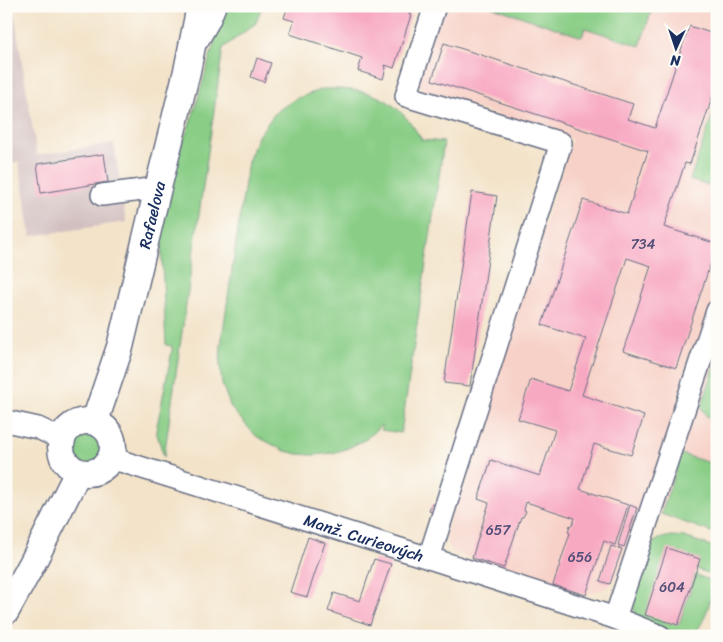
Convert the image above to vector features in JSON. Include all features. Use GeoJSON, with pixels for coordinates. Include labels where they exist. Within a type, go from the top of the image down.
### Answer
{"type":"FeatureCollection","features":[{"type":"Feature","properties":{"kind":"main road","name":"Rafaelova"},"geometry":{"type":"LineString","coordinates":[[95,421],[120,347],[191,51],[200,6]]}},
{"type":"Feature","properties":{"kind":"main road"},"geometry":{"type":"LineString","coordinates":[[78,421],[95,421],[103,425],[113,440],[114,449],[111,458],[101,469],[94,472],[78,472],[65,462],[60,447],[61,439],[65,431],[78,421]]}},
{"type":"Feature","properties":{"kind":"main road"},"geometry":{"type":"LineString","coordinates":[[6,611],[78,472]]}},
{"type":"Feature","properties":{"kind":"street"},"geometry":{"type":"LineString","coordinates":[[191,51],[209,22],[215,6]]}},
{"type":"Feature","properties":{"kind":"street"},"geometry":{"type":"LineString","coordinates":[[429,558],[561,143],[406,96],[436,6]]}},
{"type":"Feature","properties":{"kind":"street"},"geometry":{"type":"LineString","coordinates":[[102,195],[158,188]]}},
{"type":"Feature","properties":{"kind":"street"},"geometry":{"type":"LineString","coordinates":[[615,618],[717,310]]}},
{"type":"Feature","properties":{"kind":"street"},"geometry":{"type":"LineString","coordinates":[[6,421],[38,428],[61,439]]}},
{"type":"Feature","properties":{"kind":"street","name":"Manž. Curieových"},"geometry":{"type":"LineString","coordinates":[[111,458],[615,618],[660,636]]}},
{"type":"Feature","properties":{"kind":"shaded area"},"geometry":{"type":"Polygon","coordinates":[[[6,6],[12,6],[14,12],[37,155],[114,143],[126,222],[31,236],[19,162],[6,164],[6,6]]]}},
{"type":"Feature","properties":{"kind":"shaded area"},"geometry":{"type":"Polygon","coordinates":[[[442,6],[717,6],[717,534],[640,508],[620,570],[608,587],[586,595],[452,552],[448,544],[446,534],[448,525],[572,139],[424,91],[417,79],[442,6]]]}},
{"type":"Feature","properties":{"kind":"green space"},"geometry":{"type":"Polygon","coordinates":[[[225,6],[262,6],[256,23],[223,48],[164,457],[156,431],[172,351],[172,346],[166,345],[161,238],[169,178],[193,115],[225,6]]]}},
{"type":"Feature","properties":{"kind":"green space"},"geometry":{"type":"Polygon","coordinates":[[[490,6],[653,6],[640,46],[585,28],[582,37],[490,6]]]}},
{"type":"Feature","properties":{"kind":"green space"},"geometry":{"type":"Polygon","coordinates":[[[323,89],[355,90],[381,98],[402,114],[422,140],[444,142],[401,433],[381,430],[381,425],[366,439],[348,448],[333,453],[314,455],[285,451],[256,436],[231,408],[222,384],[220,366],[221,345],[248,162],[258,136],[276,112],[295,99],[323,89]]]}},
{"type":"Feature","properties":{"kind":"green space"},"geometry":{"type":"Polygon","coordinates":[[[717,102],[717,188],[690,180],[717,102]]]}},
{"type":"Feature","properties":{"kind":"green space"},"geometry":{"type":"Polygon","coordinates":[[[717,360],[717,424],[707,417],[701,407],[717,360]]]}},
{"type":"Feature","properties":{"kind":"green space"},"geometry":{"type":"Polygon","coordinates":[[[87,428],[94,429],[100,433],[104,439],[104,453],[100,459],[94,463],[87,464],[80,463],[74,459],[70,453],[69,446],[70,439],[74,433],[80,429],[87,428]]]}},
{"type":"Feature","properties":{"kind":"green space"},"geometry":{"type":"Polygon","coordinates":[[[681,454],[717,465],[717,534],[661,514],[681,454]]]}},
{"type":"Feature","properties":{"kind":"green space"},"geometry":{"type":"Polygon","coordinates":[[[672,536],[684,537],[717,548],[717,576],[696,569],[646,614],[679,624],[695,575],[716,582],[700,627],[690,636],[665,634],[652,630],[638,619],[632,603],[639,571],[650,546],[658,540],[672,536]]]}},
{"type":"Feature","properties":{"kind":"building"},"geometry":{"type":"Polygon","coordinates":[[[288,6],[412,6],[409,15],[411,15],[394,68],[385,65],[383,79],[358,71],[362,58],[290,34],[294,21],[284,18],[288,6]]]}},
{"type":"Feature","properties":{"kind":"building"},"geometry":{"type":"Polygon","coordinates":[[[689,26],[717,35],[717,83],[690,164],[685,163],[664,227],[717,244],[676,368],[623,351],[651,266],[627,258],[582,395],[644,416],[631,455],[594,444],[580,489],[628,505],[615,545],[604,541],[586,595],[553,585],[570,533],[568,532],[570,525],[572,526],[575,518],[526,502],[524,510],[526,511],[523,517],[521,517],[504,568],[472,558],[489,503],[478,499],[491,460],[540,476],[555,430],[518,419],[531,379],[568,391],[586,339],[542,325],[583,200],[627,214],[648,151],[432,80],[444,43],[633,104],[628,119],[655,128],[689,26]]]}},
{"type":"Feature","properties":{"kind":"building"},"geometry":{"type":"Polygon","coordinates":[[[257,58],[271,63],[264,82],[251,77],[257,58]]]}},
{"type":"Feature","properties":{"kind":"building"},"geometry":{"type":"Polygon","coordinates":[[[104,154],[108,182],[41,193],[37,164],[104,154]]]}},
{"type":"Feature","properties":{"kind":"building"},"geometry":{"type":"Polygon","coordinates":[[[472,192],[497,196],[470,386],[444,383],[472,192]]]}},
{"type":"Feature","properties":{"kind":"building"},"geometry":{"type":"Polygon","coordinates":[[[432,504],[437,505],[435,513],[429,511],[432,504]]]}},
{"type":"Feature","properties":{"kind":"building"},"geometry":{"type":"Polygon","coordinates":[[[630,505],[637,508],[624,547],[618,545],[630,505]]]}},
{"type":"Feature","properties":{"kind":"building"},"geometry":{"type":"Polygon","coordinates":[[[308,537],[325,543],[307,597],[290,592],[308,537]]]}},
{"type":"Feature","properties":{"kind":"building"},"geometry":{"type":"Polygon","coordinates":[[[611,546],[622,549],[610,584],[600,581],[611,546]]]}},
{"type":"Feature","properties":{"kind":"building"},"geometry":{"type":"Polygon","coordinates":[[[667,548],[700,559],[678,625],[645,615],[667,548]]]}},
{"type":"Feature","properties":{"kind":"building"},"geometry":{"type":"Polygon","coordinates":[[[374,559],[391,564],[370,625],[328,611],[334,593],[360,601],[374,559]]]}}]}
